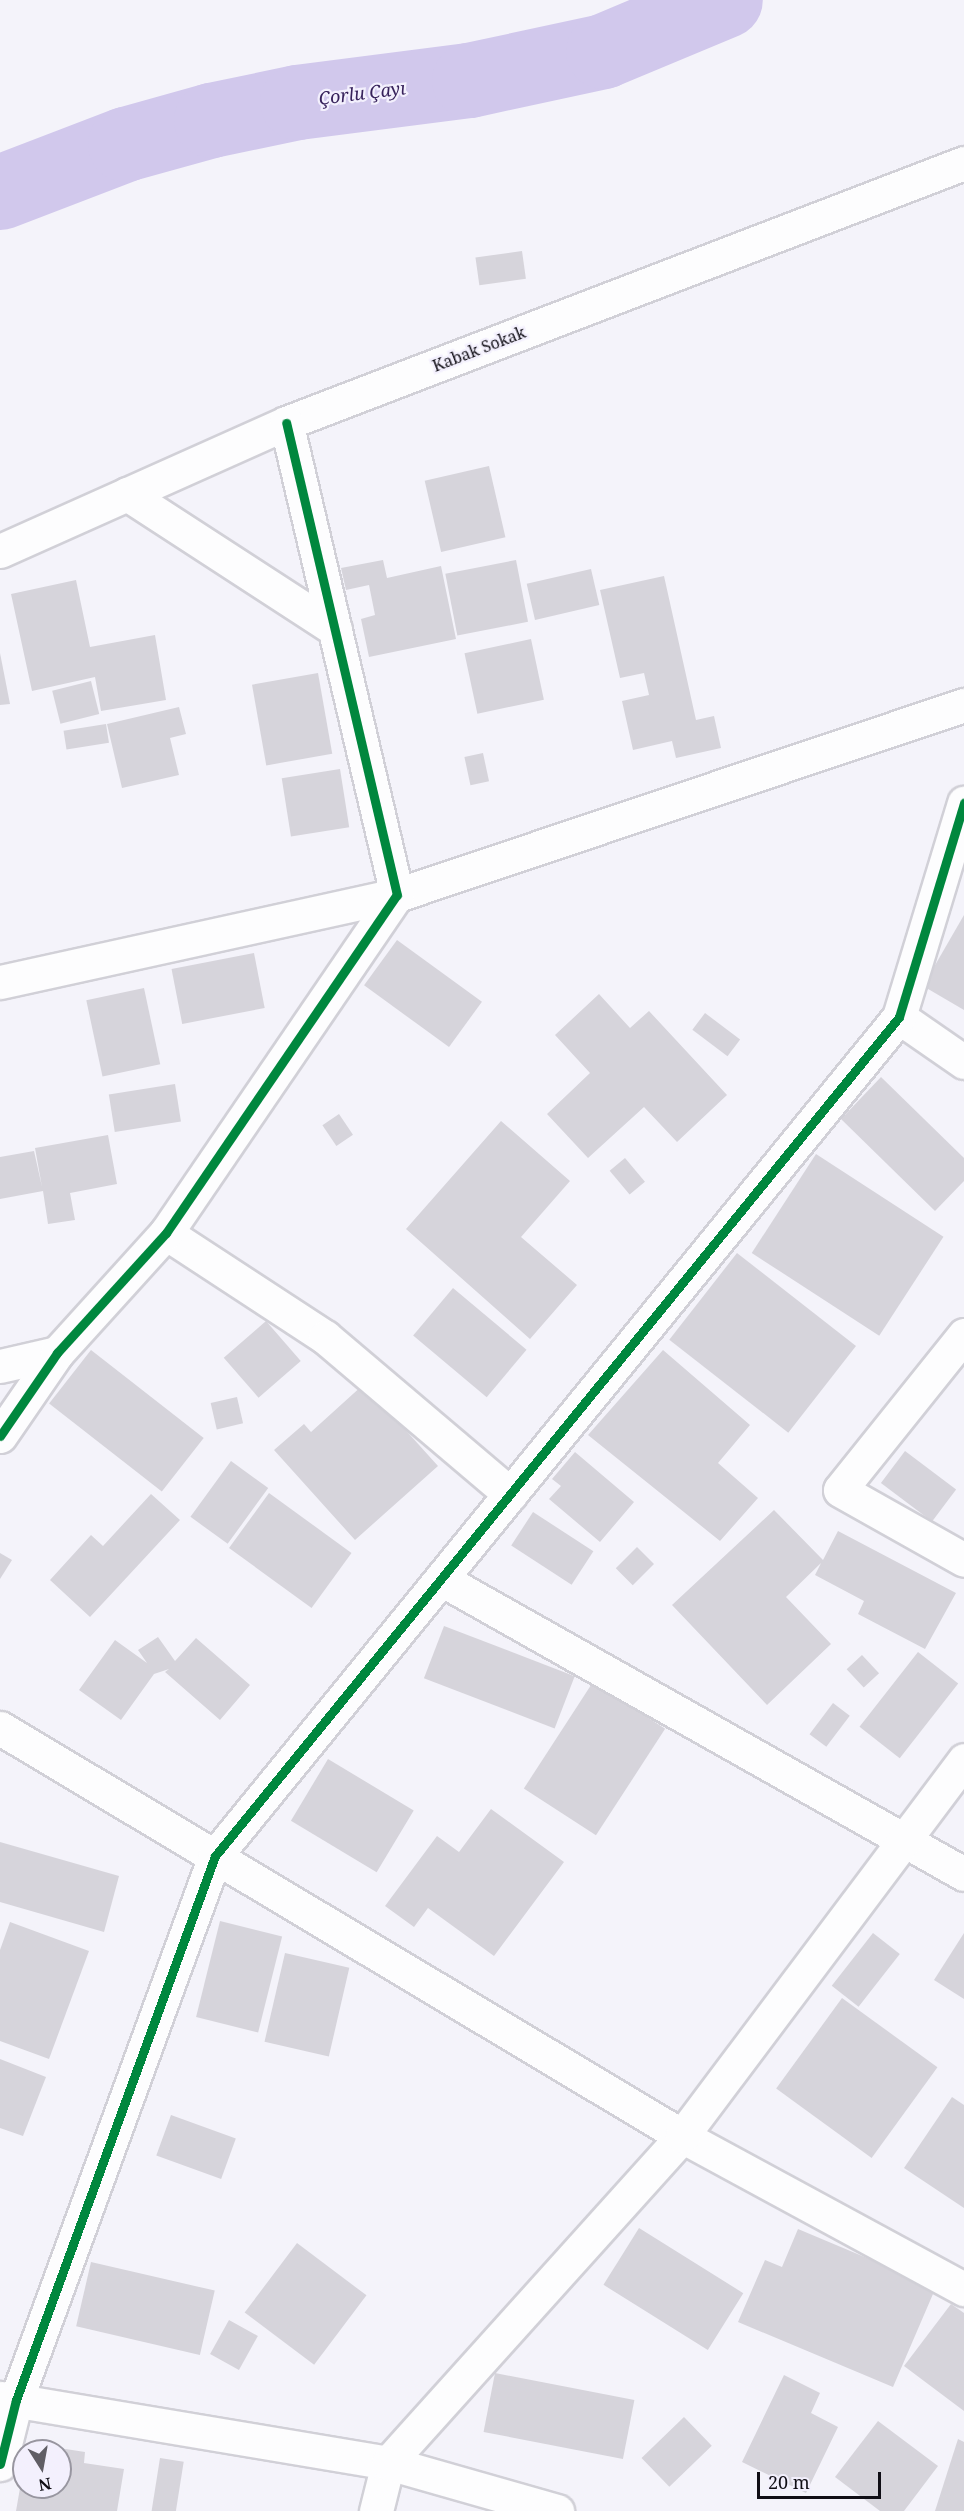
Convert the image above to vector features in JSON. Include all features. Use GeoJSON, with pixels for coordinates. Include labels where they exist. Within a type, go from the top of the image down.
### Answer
{"type":"FeatureCollection","features":[{"type":"Feature","properties":{"kind":"street","name":"Kabak Sokak"},"geometry":{"type":"LineString","coordinates":[[0,551],[286,423],[964,163]]}},
{"type":"Feature","properties":{"kind":"street"},"geometry":{"type":"LineString","coordinates":[[0,1436],[57,1353],[166,1233],[397,895],[286,423]]}},
{"type":"Feature","properties":{"kind":"street"},"geometry":{"type":"LineString","coordinates":[[127,494],[335,629]]}},
{"type":"Feature","properties":{"kind":"street"},"geometry":{"type":"LineString","coordinates":[[0,982],[397,895],[964,705]]}},
{"type":"Feature","properties":{"kind":"street"},"geometry":{"type":"LineString","coordinates":[[0,2464],[8,2399],[215,1856],[899,1017],[964,803]]}},
{"type":"Feature","properties":{"kind":"street"},"geometry":{"type":"LineString","coordinates":[[899,1017],[964,1062]]}},
{"type":"Feature","properties":{"kind":"street"},"geometry":{"type":"LineString","coordinates":[[166,1233],[325,1337],[510,1494]]}},
{"type":"Feature","properties":{"kind":"street"},"geometry":{"type":"LineString","coordinates":[[964,1335],[840,1490],[964,1560]]}},
{"type":"Feature","properties":{"kind":"street"},"geometry":{"type":"LineString","coordinates":[[0,1366],[57,1353]]}},
{"type":"Feature","properties":{"kind":"street"},"geometry":{"type":"LineString","coordinates":[[441,1579],[903,1842],[964,1874]]}},
{"type":"Feature","properties":{"kind":"street"},"geometry":{"type":"LineString","coordinates":[[0,1728],[682,2136],[964,2289]]}},
{"type":"Feature","properties":{"kind":"street"},"geometry":{"type":"LineString","coordinates":[[376,2511],[388,2463],[682,2136],[964,1760]]}},
{"type":"Feature","properties":{"kind":"street"},"geometry":{"type":"LineString","coordinates":[[8,2399],[388,2463],[557,2511]]}},
{"type":"Feature","properties":{"kind":"building"},"geometry":{"type":"Polygon","coordinates":[[[522,251],[526,279],[479,285],[475,258],[522,251]]]}},
{"type":"Feature","properties":{"kind":"building"},"geometry":{"type":"Polygon","coordinates":[[[489,466],[505,537],[441,552],[425,481],[489,466]]]}},
{"type":"Feature","properties":{"kind":"building"},"geometry":{"type":"Polygon","coordinates":[[[383,560],[387,578],[441,566],[456,639],[369,657],[361,619],[375,615],[369,585],[346,590],[341,568],[383,560]]]}},
{"type":"Feature","properties":{"kind":"building"},"geometry":{"type":"Polygon","coordinates":[[[516,560],[528,622],[457,636],[445,574],[516,560]]]}},
{"type":"Feature","properties":{"kind":"building"},"geometry":{"type":"Polygon","coordinates":[[[591,569],[599,605],[535,620],[527,584],[591,569]]]}},
{"type":"Feature","properties":{"kind":"building"},"geometry":{"type":"Polygon","coordinates":[[[664,576],[696,720],[714,716],[721,748],[676,758],[672,741],[633,750],[622,701],[649,695],[644,673],[620,678],[600,590],[664,576]]]}},
{"type":"Feature","properties":{"kind":"building"},"geometry":{"type":"Polygon","coordinates":[[[76,580],[90,647],[155,635],[166,700],[101,711],[95,677],[32,691],[11,594],[76,580]]]}},
{"type":"Feature","properties":{"kind":"building"},"geometry":{"type":"Polygon","coordinates":[[[531,639],[544,700],[477,714],[464,653],[531,639]]]}},
{"type":"Feature","properties":{"kind":"building"},"geometry":{"type":"Polygon","coordinates":[[[0,653],[10,704],[0,705],[0,653]]]}},
{"type":"Feature","properties":{"kind":"building"},"geometry":{"type":"Polygon","coordinates":[[[318,673],[332,754],[266,765],[252,685],[318,673]]]}},
{"type":"Feature","properties":{"kind":"building"},"geometry":{"type":"Polygon","coordinates":[[[91,681],[99,714],[60,724],[52,691],[91,681]]]}},
{"type":"Feature","properties":{"kind":"building"},"geometry":{"type":"Polygon","coordinates":[[[179,707],[186,734],[170,738],[179,775],[122,788],[107,724],[179,707]]]}},
{"type":"Feature","properties":{"kind":"building"},"geometry":{"type":"Polygon","coordinates":[[[106,724],[109,743],[67,749],[64,731],[106,724]]]}},
{"type":"Feature","properties":{"kind":"building"},"geometry":{"type":"Polygon","coordinates":[[[483,753],[489,781],[470,785],[464,757],[483,753]]]}},
{"type":"Feature","properties":{"kind":"building"},"geometry":{"type":"Polygon","coordinates":[[[340,769],[349,827],[291,837],[282,778],[340,769]]]}},
{"type":"Feature","properties":{"kind":"building"},"geometry":{"type":"Polygon","coordinates":[[[964,915],[964,1010],[923,986],[964,915]]]}},
{"type":"Feature","properties":{"kind":"building"},"geometry":{"type":"Polygon","coordinates":[[[397,940],[482,1002],[449,1047],[364,985],[397,940]]]}},
{"type":"Feature","properties":{"kind":"building"},"geometry":{"type":"Polygon","coordinates":[[[254,953],[265,1008],[182,1024],[172,969],[254,953]]]}},
{"type":"Feature","properties":{"kind":"building"},"geometry":{"type":"Polygon","coordinates":[[[144,988],[160,1064],[103,1077],[86,1000],[144,988]]]}},
{"type":"Feature","properties":{"kind":"building"},"geometry":{"type":"Polygon","coordinates":[[[599,994],[630,1028],[649,1011],[727,1095],[677,1142],[644,1107],[588,1158],[547,1114],[590,1073],[555,1035],[599,994]]]}},
{"type":"Feature","properties":{"kind":"building"},"geometry":{"type":"Polygon","coordinates":[[[705,1013],[740,1039],[728,1056],[692,1030],[705,1013]]]}},
{"type":"Feature","properties":{"kind":"building"},"geometry":{"type":"Polygon","coordinates":[[[881,1077],[964,1158],[964,1181],[935,1211],[841,1119],[881,1077]]]}},
{"type":"Feature","properties":{"kind":"building"},"geometry":{"type":"Polygon","coordinates":[[[175,1084],[181,1122],[115,1132],[109,1094],[175,1084]]]}},
{"type":"Feature","properties":{"kind":"building"},"geometry":{"type":"Polygon","coordinates":[[[339,1114],[353,1135],[336,1146],[322,1125],[339,1114]]]}},
{"type":"Feature","properties":{"kind":"building"},"geometry":{"type":"Polygon","coordinates":[[[501,1121],[570,1181],[521,1237],[577,1285],[530,1339],[406,1229],[501,1121]]]}},
{"type":"Feature","properties":{"kind":"building"},"geometry":{"type":"Polygon","coordinates":[[[108,1135],[117,1184],[70,1193],[75,1220],[48,1224],[43,1191],[0,1199],[0,1157],[34,1151],[42,1187],[35,1148],[108,1135]]]}},
{"type":"Feature","properties":{"kind":"building"},"geometry":{"type":"Polygon","coordinates":[[[816,1154],[943,1237],[879,1336],[752,1253],[816,1154]]]}},
{"type":"Feature","properties":{"kind":"building"},"geometry":{"type":"Polygon","coordinates":[[[625,1158],[645,1182],[630,1195],[610,1171],[625,1158]]]}},
{"type":"Feature","properties":{"kind":"building"},"geometry":{"type":"Polygon","coordinates":[[[737,1253],[856,1346],[788,1433],[669,1340],[737,1253]]]}},
{"type":"Feature","properties":{"kind":"building"},"geometry":{"type":"Polygon","coordinates":[[[453,1288],[527,1350],[487,1397],[413,1335],[453,1288]]]}},
{"type":"Feature","properties":{"kind":"building"},"geometry":{"type":"Polygon","coordinates":[[[266,1321],[301,1361],[259,1398],[224,1358],[266,1321]]]}},
{"type":"Feature","properties":{"kind":"building"},"geometry":{"type":"Polygon","coordinates":[[[91,1350],[204,1438],[162,1492],[49,1404],[91,1350]]]}},
{"type":"Feature","properties":{"kind":"building"},"geometry":{"type":"Polygon","coordinates":[[[663,1350],[750,1425],[718,1463],[758,1498],[720,1541],[588,1435],[663,1350]]]}},
{"type":"Feature","properties":{"kind":"building"},"geometry":{"type":"Polygon","coordinates":[[[364,1384],[438,1466],[355,1540],[274,1450],[304,1424],[311,1432],[364,1384]]]}},
{"type":"Feature","properties":{"kind":"building"},"geometry":{"type":"Polygon","coordinates":[[[237,1397],[243,1423],[217,1429],[211,1403],[237,1397]]]}},
{"type":"Feature","properties":{"kind":"building"},"geometry":{"type":"Polygon","coordinates":[[[905,1451],[956,1490],[932,1521],[881,1483],[905,1451]]]}},
{"type":"Feature","properties":{"kind":"building"},"geometry":{"type":"Polygon","coordinates":[[[575,1452],[634,1502],[600,1542],[549,1499],[561,1486],[552,1479],[575,1452]]]}},
{"type":"Feature","properties":{"kind":"building"},"geometry":{"type":"Polygon","coordinates":[[[231,1461],[268,1488],[228,1544],[190,1517],[231,1461]]]}},
{"type":"Feature","properties":{"kind":"building"},"geometry":{"type":"Polygon","coordinates":[[[269,1493],[352,1553],[312,1608],[229,1548],[269,1493]]]}},
{"type":"Feature","properties":{"kind":"building"},"geometry":{"type":"Polygon","coordinates":[[[151,1494],[180,1520],[90,1617],[50,1580],[91,1535],[103,1546],[151,1494]]]}},
{"type":"Feature","properties":{"kind":"building"},"geometry":{"type":"Polygon","coordinates":[[[774,1510],[823,1560],[838,1531],[956,1593],[925,1649],[858,1614],[864,1601],[815,1575],[821,1563],[786,1597],[831,1644],[767,1705],[672,1605],[774,1510]]]}},
{"type":"Feature","properties":{"kind":"building"},"geometry":{"type":"Polygon","coordinates":[[[533,1512],[593,1551],[572,1585],[511,1546],[533,1512]]]}},
{"type":"Feature","properties":{"kind":"building"},"geometry":{"type":"Polygon","coordinates":[[[637,1547],[654,1564],[633,1585],[616,1568],[637,1547]]]}},
{"type":"Feature","properties":{"kind":"building"},"geometry":{"type":"Polygon","coordinates":[[[0,1553],[12,1560],[0,1579],[0,1553]]]}},
{"type":"Feature","properties":{"kind":"building"},"geometry":{"type":"Polygon","coordinates":[[[444,1626],[575,1676],[555,1728],[424,1678],[444,1626]]]}},
{"type":"Feature","properties":{"kind":"building"},"geometry":{"type":"Polygon","coordinates":[[[158,1637],[175,1661],[196,1638],[250,1685],[220,1720],[165,1672],[169,1669],[154,1674],[121,1720],[79,1690],[115,1640],[147,1663],[138,1650],[158,1637]]]}},
{"type":"Feature","properties":{"kind":"building"},"geometry":{"type":"Polygon","coordinates":[[[918,1652],[958,1683],[900,1758],[860,1727],[918,1652]]]}},
{"type":"Feature","properties":{"kind":"building"},"geometry":{"type":"Polygon","coordinates":[[[862,1655],[879,1673],[864,1688],[847,1669],[862,1655]]]}},
{"type":"Feature","properties":{"kind":"building"},"geometry":{"type":"Polygon","coordinates":[[[593,1682],[665,1729],[596,1835],[524,1789],[593,1682]]]}},
{"type":"Feature","properties":{"kind":"building"},"geometry":{"type":"Polygon","coordinates":[[[833,1703],[850,1716],[826,1747],[810,1734],[833,1703]]]}},
{"type":"Feature","properties":{"kind":"building"},"geometry":{"type":"Polygon","coordinates":[[[328,1759],[414,1811],[377,1872],[291,1821],[328,1759]]]}},
{"type":"Feature","properties":{"kind":"building"},"geometry":{"type":"Polygon","coordinates":[[[491,1809],[564,1862],[494,1956],[428,1908],[414,1927],[385,1906],[437,1836],[459,1852],[491,1809]]]}},
{"type":"Feature","properties":{"kind":"building"},"geometry":{"type":"Polygon","coordinates":[[[0,1842],[119,1876],[104,1932],[0,1902],[0,1842]]]}},
{"type":"Feature","properties":{"kind":"building"},"geometry":{"type":"Polygon","coordinates":[[[220,1921],[282,1936],[258,2033],[196,2017],[220,1921]]]}},
{"type":"Feature","properties":{"kind":"building"},"geometry":{"type":"Polygon","coordinates":[[[10,1922],[89,1951],[49,2059],[0,2041],[0,1950],[10,1922]]]}},
{"type":"Feature","properties":{"kind":"building"},"geometry":{"type":"Polygon","coordinates":[[[873,1933],[900,1954],[859,2007],[832,1986],[873,1933]]]}},
{"type":"Feature","properties":{"kind":"building"},"geometry":{"type":"Polygon","coordinates":[[[964,1933],[964,1999],[934,1980],[964,1933]]]}},
{"type":"Feature","properties":{"kind":"building"},"geometry":{"type":"Polygon","coordinates":[[[285,1953],[349,1968],[329,2057],[265,2042],[285,1953]]]}},
{"type":"Feature","properties":{"kind":"building"},"geometry":{"type":"Polygon","coordinates":[[[842,1998],[937,2067],[872,2158],[776,2089],[842,1998]]]}},
{"type":"Feature","properties":{"kind":"building"},"geometry":{"type":"Polygon","coordinates":[[[0,2059],[46,2077],[23,2136],[0,2128],[0,2059]]]}},
{"type":"Feature","properties":{"kind":"building"},"geometry":{"type":"Polygon","coordinates":[[[952,2097],[964,2105],[964,2208],[904,2168],[952,2097]]]}},
{"type":"Feature","properties":{"kind":"building"},"geometry":{"type":"Polygon","coordinates":[[[171,2115],[236,2139],[221,2179],[156,2155],[171,2115]]]}},
{"type":"Feature","properties":{"kind":"building"},"geometry":{"type":"Polygon","coordinates":[[[639,2228],[743,2293],[708,2350],[603,2285],[639,2228]]]}},
{"type":"Feature","properties":{"kind":"building"},"geometry":{"type":"Polygon","coordinates":[[[798,2229],[936,2287],[893,2387],[738,2322],[765,2260],[782,2267],[798,2229]]]}},
{"type":"Feature","properties":{"kind":"building"},"geometry":{"type":"Polygon","coordinates":[[[297,2243],[366,2295],[314,2365],[245,2312],[297,2243]]]}},
{"type":"Feature","properties":{"kind":"building"},"geometry":{"type":"Polygon","coordinates":[[[91,2262],[215,2291],[200,2355],[76,2326],[91,2262]]]}},
{"type":"Feature","properties":{"kind":"building"},"geometry":{"type":"Polygon","coordinates":[[[951,2304],[964,2313],[964,2411],[904,2366],[951,2304]]]}},
{"type":"Feature","properties":{"kind":"building"},"geometry":{"type":"Polygon","coordinates":[[[229,2320],[258,2336],[239,2370],[210,2354],[229,2320]]]}},
{"type":"Feature","properties":{"kind":"building"},"geometry":{"type":"Polygon","coordinates":[[[495,2373],[634,2400],[623,2459],[484,2432],[495,2373]]]}},
{"type":"Feature","properties":{"kind":"building"},"geometry":{"type":"Polygon","coordinates":[[[784,2375],[820,2393],[811,2413],[838,2427],[806,2493],[742,2462],[784,2375]]]}},
{"type":"Feature","properties":{"kind":"building"},"geometry":{"type":"Polygon","coordinates":[[[684,2417],[712,2446],[669,2487],[642,2458],[684,2417]]]}},
{"type":"Feature","properties":{"kind":"building"},"geometry":{"type":"Polygon","coordinates":[[[878,2421],[938,2466],[904,2511],[880,2511],[835,2477],[878,2421]]]}},
{"type":"Feature","properties":{"kind":"building"},"geometry":{"type":"Polygon","coordinates":[[[958,2439],[964,2442],[964,2511],[935,2511],[958,2439]]]}},
{"type":"Feature","properties":{"kind":"building"},"geometry":{"type":"Polygon","coordinates":[[[72,2450],[85,2452],[84,2463],[124,2469],[117,2511],[16,2511],[18,2499],[72,2499],[72,2450]]]}},
{"type":"Feature","properties":{"kind":"building"},"geometry":{"type":"Polygon","coordinates":[[[160,2458],[184,2462],[176,2511],[152,2511],[160,2458]]]}},
{"type":"Feature","properties":{"kind":"waterway","name":"Çorlu Çayı"},"geometry":{"type":"LineString","coordinates":[[0,192],[125,144],[211,120],[297,102],[469,80],[603,51],[725,0]]}},
{"type":"Feature","properties":{"kind":"cycle path"},"geometry":{"type":"LineString","coordinates":[[0,1436],[57,1353],[166,1233],[397,895],[286,423]]}},
{"type":"Feature","properties":{"kind":"cycle path"},"geometry":{"type":"LineString","coordinates":[[0,2464],[16,2400],[215,1856],[899,1017],[964,803]]}}]}
